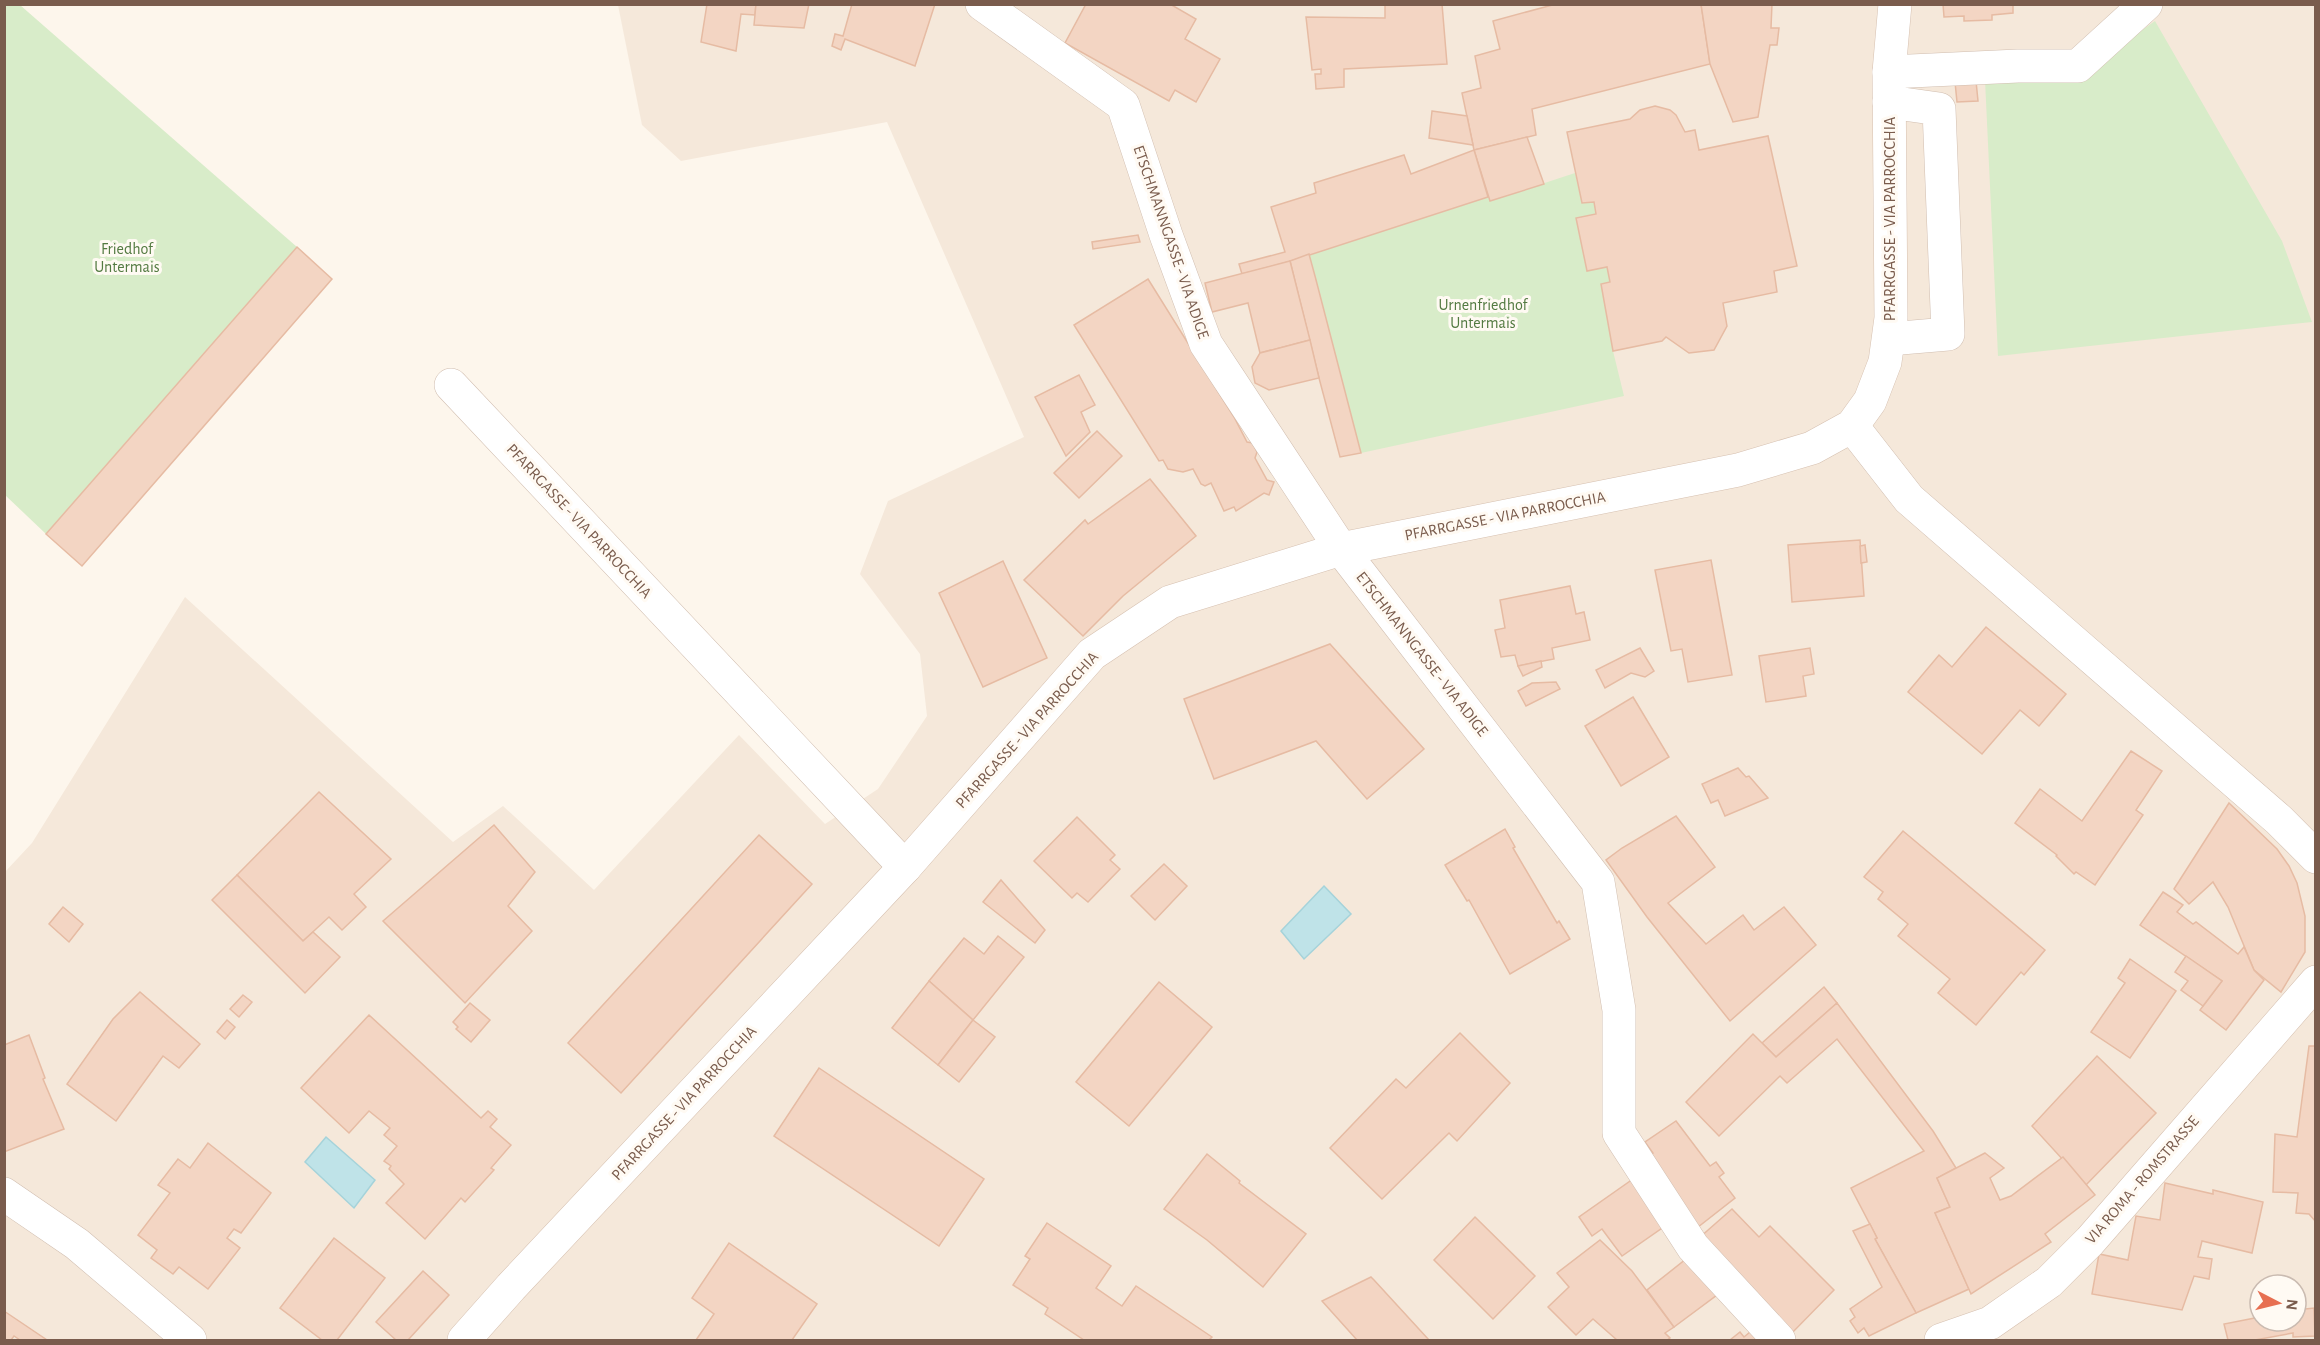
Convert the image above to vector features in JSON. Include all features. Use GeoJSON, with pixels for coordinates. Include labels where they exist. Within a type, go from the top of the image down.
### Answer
{"type":"FeatureCollection","features":[{"type":"Feature","properties":{"kind":"street","name":"ETSCHMANNGASSE - VIA ADIGE"},"geometry":{"type":"LineString","coordinates":[[982,4],[1123,105],[1166,235],[1206,344],[1341,549],[1598,882],[1619,1010],[1619,1133],[1693,1247],[1779,1341]]}},
{"type":"Feature","properties":{"kind":"street","name":"PFARRGASSE - VIA PARROCCHIA"},"geometry":{"type":"LineString","coordinates":[[1874,4],[1889,87]]}},
{"type":"Feature","properties":{"kind":"street","name":"PFARRGASSE - VIA PARROCCHIA"},"geometry":{"type":"LineString","coordinates":[[464,1341],[511,1287],[905,867],[1092,654],[1170,602],[1341,549],[1738,470],[1812,448],[1852,426],[1870,401],[1885,362],[1889,339],[1891,318],[1889,87],[1895,4]]}},
{"type":"Feature","properties":{"kind":"street"},"geometry":{"type":"LineString","coordinates":[[1889,87],[2018,66],[2078,66],[2146,4]]}},
{"type":"Feature","properties":{"kind":"street"},"geometry":{"type":"LineString","coordinates":[[1889,87],[1939,109],[1948,334],[1889,339]]}},
{"type":"Feature","properties":{"kind":"street","name":"PFARRGASSE - VIA PARROCCHIA"},"geometry":{"type":"LineString","coordinates":[[451,385],[905,867]]}},
{"type":"Feature","properties":{"kind":"street"},"geometry":{"type":"LineString","coordinates":[[1852,426],[1909,499],[2279,820],[2316,856]]}},
{"type":"Feature","properties":{"kind":"street","name":"VIA ROMA - ROMSTRASSE"},"geometry":{"type":"LineString","coordinates":[[1941,1341],[1990,1332],[2049,1282],[2091,1240],[2316,982]]}},
{"type":"Feature","properties":{"kind":"street"},"geometry":{"type":"LineString","coordinates":[[4,1194],[77,1244],[190,1341]]}},
{"type":"Feature","properties":{"kind":"shaded area"},"geometry":{"type":"Polygon","coordinates":[[[618,5],[2315,5],[2315,1340],[5,1340],[4,873],[32,843],[185,597],[453,842],[503,806],[594,890],[739,735],[825,824],[878,789],[927,716],[920,654],[860,574],[888,501],[1024,437],[887,122],[681,161],[642,125],[618,5]]]}},
{"type":"Feature","properties":{"kind":"green space","name":"Friedhof Untermais"},"geometry":{"type":"Polygon","coordinates":[[[4,5],[20,5],[297,247],[46,534],[5,495],[4,5]]]}},
{"type":"Feature","properties":{"kind":"green space"},"geometry":{"type":"Polygon","coordinates":[[[2155,21],[2282,241],[2312,322],[1998,356],[1985,80],[2069,81],[2155,21]]]}},
{"type":"Feature","properties":{"kind":"green space","name":"Urnenfriedhof Untermais"},"geometry":{"type":"Polygon","coordinates":[[[1575,173],[1582,203],[1594,202],[1596,214],[1577,218],[1607,267],[1610,282],[1601,284],[1624,396],[1361,453],[1309,255],[1488,197],[1490,201],[1575,173]]]}},
{"type":"Feature","properties":{"kind":"water"},"geometry":{"type":"Polygon","coordinates":[[[1324,886],[1351,914],[1304,959],[1281,931],[1324,886]]]}},
{"type":"Feature","properties":{"kind":"water"},"geometry":{"type":"Polygon","coordinates":[[[326,1137],[375,1180],[354,1208],[305,1162],[326,1137]]]}},
{"type":"Feature","properties":{"kind":"building"},"geometry":{"type":"Polygon","coordinates":[[[707,4],[756,4],[755,15],[741,14],[736,51],[701,42],[707,4]]]}},
{"type":"Feature","properties":{"kind":"building"},"geometry":{"type":"Polygon","coordinates":[[[756,4],[809,4],[804,28],[754,25],[756,4]]]}},
{"type":"Feature","properties":{"kind":"building"},"geometry":{"type":"Polygon","coordinates":[[[852,4],[935,4],[915,66],[845,39],[841,50],[832,46],[835,34],[843,36],[852,4]]]}},
{"type":"Feature","properties":{"kind":"building"},"geometry":{"type":"Polygon","coordinates":[[[1086,4],[1170,4],[1196,19],[1185,39],[1220,59],[1196,102],[1175,90],[1169,101],[1065,43],[1086,4]]]}},
{"type":"Feature","properties":{"kind":"building"},"geometry":{"type":"Polygon","coordinates":[[[1385,4],[1442,4],[1447,64],[1344,69],[1344,87],[1316,89],[1315,74],[1321,74],[1321,69],[1312,70],[1306,17],[1385,18],[1385,4]]]}},
{"type":"Feature","properties":{"kind":"building"},"geometry":{"type":"Polygon","coordinates":[[[1556,4],[1701,4],[1710,64],[1532,109],[1536,135],[1474,150],[1462,93],[1481,88],[1475,56],[1500,49],[1493,21],[1556,4]]]}},
{"type":"Feature","properties":{"kind":"building"},"geometry":{"type":"Polygon","coordinates":[[[1701,4],[1772,4],[1771,28],[1779,28],[1777,45],[1770,45],[1758,117],[1733,122],[1710,64],[1701,4]]]}},
{"type":"Feature","properties":{"kind":"building"},"geometry":{"type":"Polygon","coordinates":[[[1943,4],[2013,4],[2013,13],[1992,15],[1992,20],[1964,21],[1964,16],[1944,17],[1943,4]]]}},
{"type":"Feature","properties":{"kind":"building"},"geometry":{"type":"Polygon","coordinates":[[[1976,81],[1978,101],[1957,102],[1955,82],[1976,81]]]}},
{"type":"Feature","properties":{"kind":"building"},"geometry":{"type":"Polygon","coordinates":[[[1655,106],[1670,110],[1676,115],[1685,132],[1695,130],[1699,150],[1768,136],[1797,266],[1774,271],[1777,292],[1723,303],[1727,326],[1714,350],[1689,353],[1666,337],[1662,341],[1613,351],[1601,284],[1610,282],[1607,267],[1587,271],[1576,218],[1596,214],[1594,202],[1582,203],[1567,132],[1630,119],[1640,110],[1655,106]]]}},
{"type":"Feature","properties":{"kind":"building"},"geometry":{"type":"Polygon","coordinates":[[[1432,111],[1467,116],[1473,145],[1429,138],[1432,111]]]}},
{"type":"Feature","properties":{"kind":"building"},"geometry":{"type":"Polygon","coordinates":[[[1527,137],[1544,184],[1490,201],[1474,150],[1527,137]]]}},
{"type":"Feature","properties":{"kind":"building"},"geometry":{"type":"Polygon","coordinates":[[[1474,150],[1488,197],[1288,262],[1242,274],[1239,264],[1285,252],[1271,207],[1316,193],[1314,183],[1404,155],[1411,174],[1474,150]]]}},
{"type":"Feature","properties":{"kind":"building"},"geometry":{"type":"Polygon","coordinates":[[[1138,235],[1140,242],[1093,249],[1092,242],[1138,235]]]}},
{"type":"Feature","properties":{"kind":"building"},"geometry":{"type":"Polygon","coordinates":[[[297,247],[332,279],[82,566],[46,534],[297,247]]]}},
{"type":"Feature","properties":{"kind":"building"},"geometry":{"type":"Polygon","coordinates":[[[1309,254],[1361,453],[1340,457],[1319,378],[1290,261],[1309,254]]]}},
{"type":"Feature","properties":{"kind":"building"},"geometry":{"type":"Polygon","coordinates":[[[1290,261],[1310,340],[1260,353],[1248,303],[1212,312],[1205,283],[1290,261]]]}},
{"type":"Feature","properties":{"kind":"building"},"geometry":{"type":"Polygon","coordinates":[[[1148,279],[1234,417],[1247,442],[1253,443],[1257,452],[1255,458],[1267,480],[1274,482],[1269,495],[1264,493],[1236,511],[1234,507],[1224,511],[1211,483],[1205,486],[1201,484],[1193,469],[1183,472],[1168,469],[1163,460],[1159,461],[1074,325],[1148,279]]]}},
{"type":"Feature","properties":{"kind":"building"},"geometry":{"type":"Polygon","coordinates":[[[1310,340],[1319,378],[1269,390],[1255,383],[1252,367],[1260,353],[1310,340]]]}},
{"type":"Feature","properties":{"kind":"building"},"geometry":{"type":"Polygon","coordinates":[[[1079,375],[1095,405],[1081,412],[1090,432],[1066,456],[1035,397],[1079,375]]]}},
{"type":"Feature","properties":{"kind":"building"},"geometry":{"type":"Polygon","coordinates":[[[1097,431],[1122,456],[1079,498],[1054,473],[1097,431]]]}},
{"type":"Feature","properties":{"kind":"building"},"geometry":{"type":"Polygon","coordinates":[[[1150,479],[1196,536],[1123,596],[1083,636],[1024,580],[1085,520],[1088,524],[1150,479]]]}},
{"type":"Feature","properties":{"kind":"building"},"geometry":{"type":"Polygon","coordinates":[[[1860,540],[1864,596],[1792,602],[1788,545],[1860,540]]]}},
{"type":"Feature","properties":{"kind":"building"},"geometry":{"type":"Polygon","coordinates":[[[1865,545],[1867,562],[1861,563],[1860,546],[1865,545]]]}},
{"type":"Feature","properties":{"kind":"building"},"geometry":{"type":"Polygon","coordinates":[[[1711,560],[1732,675],[1688,682],[1682,649],[1671,651],[1655,570],[1711,560]]]}},
{"type":"Feature","properties":{"kind":"building"},"geometry":{"type":"Polygon","coordinates":[[[1003,561],[1047,658],[983,687],[939,593],[1003,561]]]}},
{"type":"Feature","properties":{"kind":"building"},"geometry":{"type":"Polygon","coordinates":[[[1570,586],[1576,614],[1584,612],[1590,640],[1552,648],[1554,659],[1518,666],[1515,655],[1501,657],[1495,630],[1505,628],[1500,600],[1570,586]]]}},
{"type":"Feature","properties":{"kind":"building"},"geometry":{"type":"Polygon","coordinates":[[[1986,627],[2066,694],[2039,726],[2020,710],[1982,754],[1908,692],[1939,655],[1952,667],[1986,627]]]}},
{"type":"Feature","properties":{"kind":"building"},"geometry":{"type":"Polygon","coordinates":[[[1330,644],[1424,749],[1367,799],[1316,741],[1214,779],[1184,699],[1330,644]]]}},
{"type":"Feature","properties":{"kind":"building"},"geometry":{"type":"Polygon","coordinates":[[[1640,648],[1654,671],[1645,677],[1631,673],[1605,688],[1596,670],[1640,648]]]}},
{"type":"Feature","properties":{"kind":"building"},"geometry":{"type":"Polygon","coordinates":[[[1810,648],[1814,674],[1803,676],[1806,696],[1766,702],[1759,656],[1810,648]]]}},
{"type":"Feature","properties":{"kind":"building"},"geometry":{"type":"Polygon","coordinates":[[[1541,661],[1542,667],[1523,676],[1518,666],[1541,661]]]}},
{"type":"Feature","properties":{"kind":"building"},"geometry":{"type":"Polygon","coordinates":[[[1556,682],[1560,689],[1526,706],[1518,691],[1532,683],[1556,682]]]}},
{"type":"Feature","properties":{"kind":"building"},"geometry":{"type":"Polygon","coordinates":[[[1633,697],[1669,757],[1621,786],[1585,726],[1633,697]]]}},
{"type":"Feature","properties":{"kind":"building"},"geometry":{"type":"Polygon","coordinates":[[[2131,751],[2162,771],[2136,810],[2143,815],[2095,885],[2076,872],[2074,874],[2057,855],[2015,823],[2040,789],[2082,821],[2131,751]]]}},
{"type":"Feature","properties":{"kind":"building"},"geometry":{"type":"Polygon","coordinates":[[[1738,768],[1746,777],[1749,776],[1768,798],[1725,816],[1718,800],[1711,803],[1702,784],[1738,768]]]}},
{"type":"Feature","properties":{"kind":"building"},"geometry":{"type":"Polygon","coordinates":[[[319,792],[391,859],[354,894],[366,907],[342,930],[329,917],[303,941],[237,875],[319,792]]]}},
{"type":"Feature","properties":{"kind":"building"},"geometry":{"type":"Polygon","coordinates":[[[2229,803],[2277,849],[2297,883],[2305,916],[2305,952],[2281,992],[2254,970],[2228,907],[2213,882],[2189,904],[2174,889],[2229,803]]]}},
{"type":"Feature","properties":{"kind":"building"},"geometry":{"type":"Polygon","coordinates":[[[1676,816],[1715,867],[1668,903],[1706,944],[1743,915],[1754,930],[1784,907],[1816,945],[1730,1021],[1647,917],[1606,860],[1676,816]]]}},
{"type":"Feature","properties":{"kind":"building"},"geometry":{"type":"Polygon","coordinates":[[[1077,817],[1115,855],[1110,860],[1120,869],[1088,902],[1077,893],[1072,898],[1034,861],[1077,817]]]}},
{"type":"Feature","properties":{"kind":"building"},"geometry":{"type":"Polygon","coordinates":[[[494,825],[535,872],[508,906],[532,931],[465,1003],[383,921],[494,825]]]}},
{"type":"Feature","properties":{"kind":"building"},"geometry":{"type":"Polygon","coordinates":[[[1505,829],[1515,847],[1513,848],[1557,923],[1559,921],[1570,939],[1510,974],[1469,900],[1467,901],[1445,865],[1505,829]]]}},
{"type":"Feature","properties":{"kind":"building"},"geometry":{"type":"Polygon","coordinates":[[[1903,831],[2045,950],[2024,975],[2021,972],[1976,1025],[1938,993],[1950,979],[1898,936],[1908,924],[1878,899],[1883,892],[1864,877],[1903,831]]]}},
{"type":"Feature","properties":{"kind":"building"},"geometry":{"type":"Polygon","coordinates":[[[759,835],[812,884],[621,1093],[568,1043],[759,835]]]}},
{"type":"Feature","properties":{"kind":"building"},"geometry":{"type":"Polygon","coordinates":[[[1164,864],[1187,886],[1155,920],[1131,896],[1164,864]]]}},
{"type":"Feature","properties":{"kind":"building"},"geometry":{"type":"Polygon","coordinates":[[[237,875],[303,941],[313,932],[340,957],[305,993],[212,900],[237,875]]]}},
{"type":"Feature","properties":{"kind":"building"},"geometry":{"type":"Polygon","coordinates":[[[1001,880],[1045,930],[1035,943],[983,902],[1001,880]]]}},
{"type":"Feature","properties":{"kind":"building"},"geometry":{"type":"Polygon","coordinates":[[[2163,892],[2183,905],[2177,912],[2193,924],[2196,922],[2238,954],[2244,947],[2254,970],[2264,980],[2226,1030],[2200,1010],[2222,981],[2140,925],[2163,892]]]}},
{"type":"Feature","properties":{"kind":"building"},"geometry":{"type":"Polygon","coordinates":[[[63,907],[83,924],[69,942],[49,924],[63,907]]]}},
{"type":"Feature","properties":{"kind":"building"},"geometry":{"type":"Polygon","coordinates":[[[998,936],[1024,957],[973,1020],[929,981],[964,938],[984,954],[998,936]]]}},
{"type":"Feature","properties":{"kind":"building"},"geometry":{"type":"Polygon","coordinates":[[[2186,956],[2222,981],[2203,1006],[2181,990],[2188,981],[2175,972],[2186,956]]]}},
{"type":"Feature","properties":{"kind":"building"},"geometry":{"type":"Polygon","coordinates":[[[2130,959],[2176,991],[2130,1058],[2091,1032],[2125,983],[2118,978],[2130,959]]]}},
{"type":"Feature","properties":{"kind":"building"},"geometry":{"type":"Polygon","coordinates":[[[929,981],[973,1020],[938,1065],[892,1028],[929,981]]]}},
{"type":"Feature","properties":{"kind":"building"},"geometry":{"type":"Polygon","coordinates":[[[1159,982],[1212,1027],[1129,1126],[1076,1082],[1159,982]]]}},
{"type":"Feature","properties":{"kind":"building"},"geometry":{"type":"Polygon","coordinates":[[[1824,987],[1837,1003],[1776,1057],[1762,1043],[1824,987]]]}},
{"type":"Feature","properties":{"kind":"building"},"geometry":{"type":"Polygon","coordinates":[[[140,992],[200,1044],[179,1068],[163,1056],[116,1121],[67,1084],[113,1019],[140,992]]]}},
{"type":"Feature","properties":{"kind":"building"},"geometry":{"type":"Polygon","coordinates":[[[243,995],[252,1002],[239,1017],[230,1009],[243,995]]]}},
{"type":"Feature","properties":{"kind":"building"},"geometry":{"type":"Polygon","coordinates":[[[470,1003],[490,1020],[471,1042],[456,1029],[458,1027],[453,1022],[470,1003]]]}},
{"type":"Feature","properties":{"kind":"building"},"geometry":{"type":"Polygon","coordinates":[[[1837,1003],[1933,1131],[1956,1168],[1937,1178],[1950,1207],[1935,1213],[1969,1289],[1916,1313],[1875,1239],[1877,1238],[1851,1188],[1924,1151],[1837,1039],[1787,1083],[1780,1076],[1719,1136],[1686,1102],[1753,1034],[1776,1057],[1837,1003]]]}},
{"type":"Feature","properties":{"kind":"building"},"geometry":{"type":"Polygon","coordinates":[[[369,1015],[481,1118],[488,1111],[497,1119],[490,1127],[511,1145],[491,1168],[494,1170],[465,1202],[461,1198],[425,1239],[386,1203],[404,1184],[389,1169],[391,1166],[384,1161],[397,1146],[384,1135],[390,1128],[369,1111],[349,1133],[301,1088],[369,1015]]]}},
{"type":"Feature","properties":{"kind":"building"},"geometry":{"type":"Polygon","coordinates":[[[227,1020],[235,1027],[225,1039],[217,1032],[227,1020]]]}},
{"type":"Feature","properties":{"kind":"building"},"geometry":{"type":"Polygon","coordinates":[[[973,1020],[995,1037],[959,1082],[938,1065],[973,1020]]]}},
{"type":"Feature","properties":{"kind":"building"},"geometry":{"type":"Polygon","coordinates":[[[1460,1033],[1510,1083],[1457,1141],[1449,1133],[1382,1199],[1330,1148],[1396,1079],[1406,1088],[1460,1033]]]}},
{"type":"Feature","properties":{"kind":"building"},"geometry":{"type":"Polygon","coordinates":[[[29,1035],[45,1078],[43,1079],[64,1129],[4,1152],[4,1045],[29,1035]]]}},
{"type":"Feature","properties":{"kind":"building"},"geometry":{"type":"Polygon","coordinates":[[[2309,1046],[2316,1046],[2316,1222],[2309,1214],[2296,1213],[2298,1193],[2273,1192],[2275,1134],[2297,1137],[2309,1046]]]}},
{"type":"Feature","properties":{"kind":"building"},"geometry":{"type":"Polygon","coordinates":[[[2097,1056],[2156,1113],[2086,1185],[2032,1126],[2097,1056]]]}},
{"type":"Feature","properties":{"kind":"building"},"geometry":{"type":"Polygon","coordinates":[[[819,1068],[984,1179],[939,1246],[774,1136],[819,1068]]]}},
{"type":"Feature","properties":{"kind":"building"},"geometry":{"type":"Polygon","coordinates":[[[1676,1121],[1710,1166],[1716,1162],[1724,1173],[1719,1177],[1735,1198],[1693,1231],[1645,1159],[1653,1153],[1645,1142],[1676,1121]]]}},
{"type":"Feature","properties":{"kind":"building"},"geometry":{"type":"Polygon","coordinates":[[[208,1143],[271,1193],[241,1233],[234,1229],[227,1238],[240,1248],[208,1289],[179,1267],[173,1274],[151,1258],[157,1250],[138,1235],[170,1193],[158,1185],[178,1159],[190,1168],[208,1143]]]}},
{"type":"Feature","properties":{"kind":"building"},"geometry":{"type":"Polygon","coordinates":[[[1985,1153],[2004,1168],[1990,1178],[2000,1200],[2011,1196],[2063,1157],[2095,1195],[2045,1234],[2051,1242],[1971,1294],[1935,1213],[1950,1207],[1937,1178],[1985,1153]]]}},
{"type":"Feature","properties":{"kind":"building"},"geometry":{"type":"Polygon","coordinates":[[[1207,1154],[1240,1181],[1239,1183],[1306,1234],[1263,1287],[1207,1240],[1164,1209],[1207,1154]]]}},
{"type":"Feature","properties":{"kind":"building"},"geometry":{"type":"Polygon","coordinates":[[[1633,1179],[1665,1226],[1622,1256],[1602,1229],[1592,1236],[1579,1217],[1633,1179]]]}},
{"type":"Feature","properties":{"kind":"building"},"geometry":{"type":"Polygon","coordinates":[[[2165,1183],[2213,1194],[2213,1190],[2263,1202],[2252,1253],[2202,1241],[2198,1257],[2212,1259],[2209,1279],[2194,1276],[2182,1310],[2092,1294],[2099,1254],[2128,1260],[2136,1216],[2160,1220],[2165,1183]]]}},
{"type":"Feature","properties":{"kind":"building"},"geometry":{"type":"Polygon","coordinates":[[[1732,1209],[1759,1237],[1770,1226],[1834,1290],[1790,1335],[1699,1238],[1732,1209]]]}},
{"type":"Feature","properties":{"kind":"building"},"geometry":{"type":"Polygon","coordinates":[[[1475,1217],[1535,1276],[1493,1319],[1434,1260],[1475,1217]]]}},
{"type":"Feature","properties":{"kind":"building"},"geometry":{"type":"Polygon","coordinates":[[[1047,1223],[1111,1266],[1096,1288],[1122,1306],[1136,1286],[1212,1337],[1209,1340],[1084,1340],[1045,1314],[1048,1308],[1013,1285],[1030,1259],[1025,1256],[1047,1223]]]}},
{"type":"Feature","properties":{"kind":"building"},"geometry":{"type":"Polygon","coordinates":[[[1870,1224],[1877,1238],[1875,1239],[1916,1313],[1869,1336],[1864,1328],[1858,1333],[1850,1321],[1855,1317],[1850,1309],[1882,1287],[1853,1231],[1870,1224]]]}},
{"type":"Feature","properties":{"kind":"building"},"geometry":{"type":"Polygon","coordinates":[[[334,1238],[385,1278],[337,1340],[322,1340],[280,1308],[334,1238]]]}},
{"type":"Feature","properties":{"kind":"building"},"geometry":{"type":"Polygon","coordinates":[[[1600,1240],[1632,1271],[1674,1327],[1665,1333],[1670,1338],[1667,1340],[1617,1340],[1593,1319],[1576,1335],[1548,1307],[1569,1287],[1557,1273],[1600,1240]]]}},
{"type":"Feature","properties":{"kind":"building"},"geometry":{"type":"Polygon","coordinates":[[[729,1243],[817,1304],[792,1340],[696,1340],[714,1314],[692,1298],[729,1243]]]}},
{"type":"Feature","properties":{"kind":"building"},"geometry":{"type":"Polygon","coordinates":[[[1691,1255],[1721,1292],[1674,1327],[1647,1290],[1691,1255]]]}},
{"type":"Feature","properties":{"kind":"building"},"geometry":{"type":"Polygon","coordinates":[[[423,1271],[449,1295],[408,1340],[396,1340],[376,1322],[423,1271]]]}},
{"type":"Feature","properties":{"kind":"building"},"geometry":{"type":"Polygon","coordinates":[[[1371,1277],[1429,1340],[1357,1340],[1322,1301],[1371,1277]]]}},
{"type":"Feature","properties":{"kind":"building"},"geometry":{"type":"Polygon","coordinates":[[[2314,1308],[2315,1336],[2293,1337],[2293,1333],[2308,1333],[2308,1309],[2314,1308]]]}},
{"type":"Feature","properties":{"kind":"building"},"geometry":{"type":"Polygon","coordinates":[[[4,1311],[47,1340],[20,1340],[14,1336],[11,1340],[4,1340],[4,1311]]]}},
{"type":"Feature","properties":{"kind":"building"},"geometry":{"type":"Polygon","coordinates":[[[2248,1319],[2248,1333],[2293,1333],[2255,1340],[2228,1340],[2224,1324],[2248,1319]]]}},
{"type":"Feature","properties":{"kind":"building"},"geometry":{"type":"Polygon","coordinates":[[[1756,1327],[1767,1340],[1730,1340],[1740,1332],[1744,1337],[1756,1327]]]}}]}
